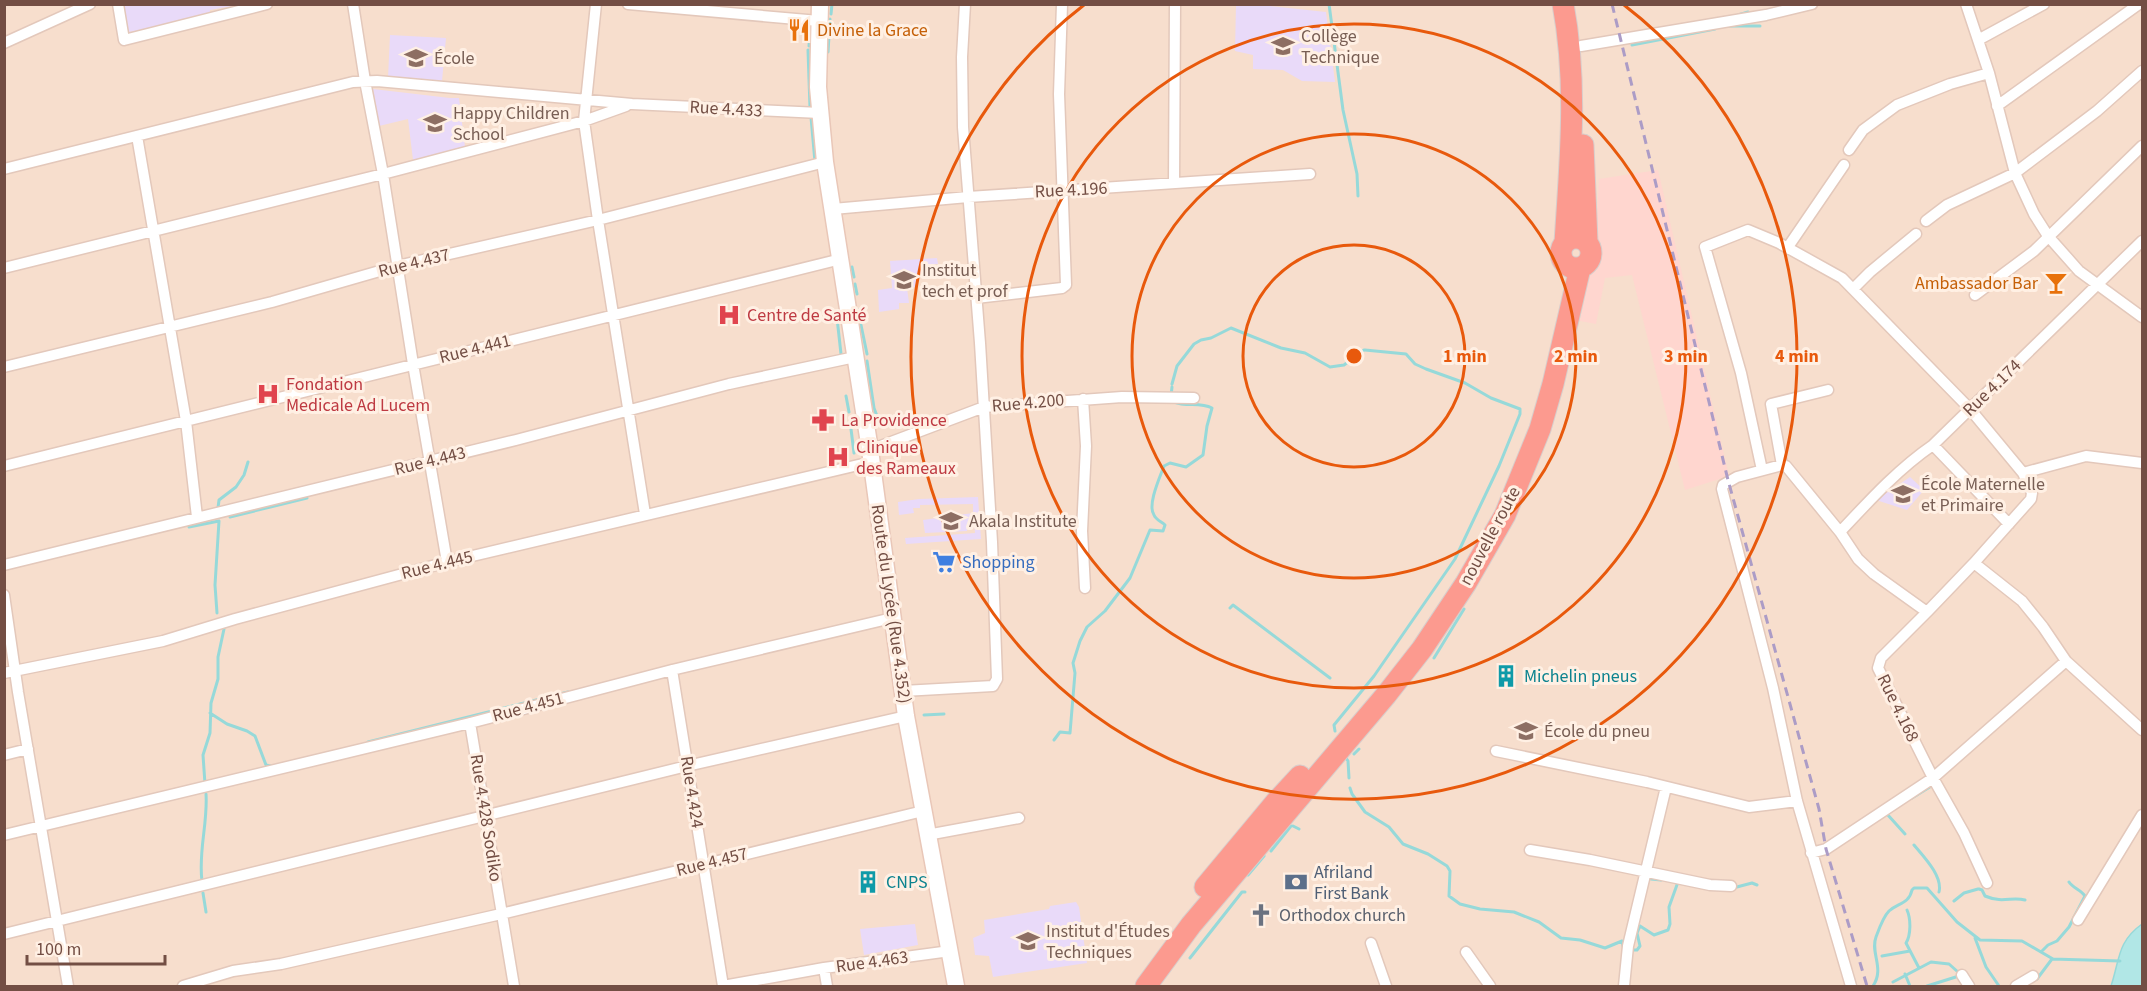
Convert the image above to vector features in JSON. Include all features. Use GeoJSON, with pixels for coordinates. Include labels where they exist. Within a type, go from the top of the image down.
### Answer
{"type":"FeatureCollection","features":[{"type":"Feature","properties":{"kind":"highway","name":"nouvelle route"},"geometry":{"type":"LineString","coordinates":[[1146,987],[1165,959],[1229,879],[1234,867],[1322,764],[1429,621],[1458,578],[1504,490],[1538,400],[1570,258],[1572,77],[1563,4]]}},
{"type":"Feature","properties":{"kind":"highway"},"geometry":{"type":"LineString","coordinates":[[1570,258],[1587,264],[1592,253],[1587,242],[1581,46],[1574,4]]}},
{"type":"Feature","properties":{"kind":"highway","name":"nouvelle route"},"geometry":{"type":"LineString","coordinates":[[1130,987],[1169,931],[1246,837],[1298,778],[1322,764]]}},
{"type":"Feature","properties":{"kind":"highway","name":"nouvelle route"},"geometry":{"type":"LineString","coordinates":[[1161,987],[1314,791],[1322,764]]}},
{"type":"Feature","properties":{"kind":"main road","name":"Route du Lycée (Rue 4.352)"},"geometry":{"type":"LineString","coordinates":[[819,13],[817,59],[825,162],[871,456],[906,716],[956,987]]}},
{"type":"Feature","properties":{"kind":"street"},"geometry":{"type":"LineString","coordinates":[[4,43],[90,4]]}},
{"type":"Feature","properties":{"kind":"street"},"geometry":{"type":"LineString","coordinates":[[118,4],[124,40],[267,4]]}},
{"type":"Feature","properties":{"kind":"street"},"geometry":{"type":"LineString","coordinates":[[353,4],[364,81],[383,174],[412,364],[447,562]]}},
{"type":"Feature","properties":{"kind":"street"},"geometry":{"type":"LineString","coordinates":[[596,4],[584,121],[645,514]]}},
{"type":"Feature","properties":{"kind":"street"},"geometry":{"type":"LineString","coordinates":[[628,4],[819,13]]}},
{"type":"Feature","properties":{"kind":"street"},"geometry":{"type":"LineString","coordinates":[[903,691],[993,686],[997,682],[984,407],[962,92],[965,4]]}},
{"type":"Feature","properties":{"kind":"street"},"geometry":{"type":"LineString","coordinates":[[976,298],[1065,287],[1059,77],[1062,4]]}},
{"type":"Feature","properties":{"kind":"street"},"geometry":{"type":"LineString","coordinates":[[1174,183],[1175,4]]}},
{"type":"Feature","properties":{"kind":"street"},"geometry":{"type":"LineString","coordinates":[[1581,46],[1766,15],[1812,4]]}},
{"type":"Feature","properties":{"kind":"street"},"geometry":{"type":"LineString","coordinates":[[1966,4],[1989,73],[2015,173],[2025,196],[2048,236],[2079,271],[2142,317]]}},
{"type":"Feature","properties":{"kind":"street"},"geometry":{"type":"LineString","coordinates":[[1978,40],[2044,4]]}},
{"type":"Feature","properties":{"kind":"street"},"geometry":{"type":"LineString","coordinates":[[1997,106],[2139,4]]}},
{"type":"Feature","properties":{"kind":"street"},"geometry":{"type":"LineString","coordinates":[[1926,221],[1947,205],[2015,173],[2097,111],[2142,71]]}},
{"type":"Feature","properties":{"kind":"street"},"geometry":{"type":"LineString","coordinates":[[1849,150],[1863,130],[1897,105],[1950,84],[1989,73]]}},
{"type":"Feature","properties":{"kind":"street","name":"Rue 4.433"},"geometry":{"type":"LineString","coordinates":[[4,170],[364,81],[632,104],[820,113]]}},
{"type":"Feature","properties":{"kind":"street"},"geometry":{"type":"LineString","coordinates":[[4,268],[383,174],[584,121],[632,104]]}},
{"type":"Feature","properties":{"kind":"street"},"geometry":{"type":"LineString","coordinates":[[137,136],[186,421],[197,517]]}},
{"type":"Feature","properties":{"kind":"street"},"geometry":{"type":"LineString","coordinates":[[1975,295],[2030,255],[2142,146]]}},
{"type":"Feature","properties":{"kind":"street","name":"Rue 4.437"},"geometry":{"type":"LineString","coordinates":[[4,367],[272,302],[397,266],[598,220],[825,162]]}},
{"type":"Feature","properties":{"kind":"street"},"geometry":{"type":"LineString","coordinates":[[1789,249],[1790,244],[1844,165]]}},
{"type":"Feature","properties":{"kind":"street","name":"Rue 4.196"},"geometry":{"type":"LineString","coordinates":[[833,210],[968,197],[1310,174]]}},
{"type":"Feature","properties":{"kind":"street"},"geometry":{"type":"LineString","coordinates":[[1762,470],[1741,373],[1705,247],[1748,230],[1838,274],[1970,409],[2023,473],[2032,493],[2031,498],[2009,524],[1927,612],[1874,574],[1858,558],[1789,468],[1782,465],[1762,470],[1737,477],[1723,485],[1722,489],[1773,688],[1797,801],[1851,987]]}},
{"type":"Feature","properties":{"kind":"street"},"geometry":{"type":"LineString","coordinates":[[1853,289],[1916,234]]}},
{"type":"Feature","properties":{"kind":"street","name":"Rue 4.174"},"geometry":{"type":"LineString","coordinates":[[1840,532],[1898,473],[1915,457],[1933,445],[2142,241]]}},
{"type":"Feature","properties":{"kind":"street","name":"Rue 4.441"},"geometry":{"type":"LineString","coordinates":[[4,466],[841,259]]}},
{"type":"Feature","properties":{"kind":"street","name":"Rue 4.443"},"geometry":{"type":"LineString","coordinates":[[4,566],[516,440],[729,384],[855,357]]}},
{"type":"Feature","properties":{"kind":"street"},"geometry":{"type":"LineString","coordinates":[[1782,465],[1771,405],[1828,390]]}},
{"type":"Feature","properties":{"kind":"street","name":"Rue 4.200"},"geometry":{"type":"LineString","coordinates":[[871,456],[984,407],[1122,397],[1194,398]]}},
{"type":"Feature","properties":{"kind":"street"},"geometry":{"type":"LineString","coordinates":[[1083,399],[1086,460],[1082,531],[1085,588]]}},
{"type":"Feature","properties":{"kind":"street"},"geometry":{"type":"LineString","coordinates":[[1933,445],[2009,524]]}},
{"type":"Feature","properties":{"kind":"street","name":"Rue 4.445"},"geometry":{"type":"LineString","coordinates":[[4,673],[163,641],[235,619],[447,562],[871,456]]}},
{"type":"Feature","properties":{"kind":"street"},"geometry":{"type":"LineString","coordinates":[[2023,473],[2086,456],[2142,463]]}},
{"type":"Feature","properties":{"kind":"street"},"geometry":{"type":"LineString","coordinates":[[1974,562],[2022,601],[2066,661],[2142,730]]}},
{"type":"Feature","properties":{"kind":"street"},"geometry":{"type":"LineString","coordinates":[[4,595],[18,692],[68,987]]}},
{"type":"Feature","properties":{"kind":"street","name":"Rue 4.168"},"geometry":{"type":"LineString","coordinates":[[1927,612],[1881,658],[1878,668],[1933,778]]}},
{"type":"Feature","properties":{"kind":"street","name":"Rue 4.451"},"geometry":{"type":"LineString","coordinates":[[4,835],[470,723],[672,670],[892,618]]}},
{"type":"Feature","properties":{"kind":"street"},"geometry":{"type":"LineString","coordinates":[[1811,853],[1826,849],[1933,778],[2066,661]]}},
{"type":"Feature","properties":{"kind":"street","name":"Rue 4.424"},"geometry":{"type":"LineString","coordinates":[[672,670],[723,987]]}},
{"type":"Feature","properties":{"kind":"street"},"geometry":{"type":"LineString","coordinates":[[4,934],[687,766],[906,716]]}},
{"type":"Feature","properties":{"kind":"street","name":"Rue 4.428 Sodiko"},"geometry":{"type":"LineString","coordinates":[[470,723],[514,987]]}},
{"type":"Feature","properties":{"kind":"street"},"geometry":{"type":"LineString","coordinates":[[4,755],[28,748]]}},
{"type":"Feature","properties":{"kind":"street"},"geometry":{"type":"LineString","coordinates":[[1496,751],[1749,807],[1797,801]]}},
{"type":"Feature","properties":{"kind":"street"},"geometry":{"type":"LineString","coordinates":[[1933,778],[1964,833],[1987,883]]}},
{"type":"Feature","properties":{"kind":"street"},"geometry":{"type":"LineString","coordinates":[[1624,987],[1628,951],[1644,872],[1665,787]]}},
{"type":"Feature","properties":{"kind":"street","name":"Rue 4.457"},"geometry":{"type":"LineString","coordinates":[[183,987],[233,971],[281,964],[501,914],[923,811]]}},
{"type":"Feature","properties":{"kind":"street"},"geometry":{"type":"LineString","coordinates":[[2078,920],[2142,815]]}},
{"type":"Feature","properties":{"kind":"street"},"geometry":{"type":"LineString","coordinates":[[927,835],[1019,818]]}},
{"type":"Feature","properties":{"kind":"street"},"geometry":{"type":"LineString","coordinates":[[1530,850],[1719,886],[1731,886]]}},
{"type":"Feature","properties":{"kind":"street"},"geometry":{"type":"LineString","coordinates":[[1371,943],[1386,987]]}},
{"type":"Feature","properties":{"kind":"street","name":"Rue 4.463"},"geometry":{"type":"LineString","coordinates":[[723,987],[824,968],[950,951]]}},
{"type":"Feature","properties":{"kind":"street"},"geometry":{"type":"LineString","coordinates":[[1466,952],[1490,987]]}},
{"type":"Feature","properties":{"kind":"street"},"geometry":{"type":"LineString","coordinates":[[824,968],[827,987]]}},
{"type":"Feature","properties":{"kind":"street"},"geometry":{"type":"LineString","coordinates":[[1962,975],[1969,987]]}},
{"type":"Feature","properties":{"kind":"street"},"geometry":{"type":"LineString","coordinates":[[2016,987],[2033,976]]}},
{"type":"Feature","properties":{"kind":"shaded area"},"geometry":{"type":"Polygon","coordinates":[[[5,5],[2142,5],[2142,986],[5,986],[5,5]]]}},
{"type":"Feature","properties":{"kind":"shaded area"},"geometry":{"type":"Polygon","coordinates":[[[122,5],[238,5],[210,10],[210,13],[140,31],[127,32],[122,5]]]}},
{"type":"Feature","properties":{"kind":"shaded area","name":"Collège Technique"},"geometry":{"type":"Polygon","coordinates":[[[1236,5],[1262,5],[1326,12],[1335,82],[1302,81],[1283,70],[1253,69],[1253,55],[1235,51],[1236,5]]]}},
{"type":"Feature","properties":{"kind":"shaded area","name":"École"},"geometry":{"type":"Polygon","coordinates":[[[390,35],[446,38],[442,81],[388,78],[390,35]]]}},
{"type":"Feature","properties":{"kind":"shaded area","name":"Happy Children School"},"geometry":{"type":"Polygon","coordinates":[[[373,89],[459,98],[465,147],[413,160],[408,119],[379,126],[373,89]]]}},
{"type":"Feature","properties":{"kind":"shaded area"},"geometry":{"type":"Polygon","coordinates":[[[1658,170],[1729,476],[1685,490],[1632,275],[1605,278],[1596,324],[1580,321],[1596,238],[1599,179],[1658,170]]]}},
{"type":"Feature","properties":{"kind":"shaded area","name":"Institut tech et prof"},"geometry":{"type":"Polygon","coordinates":[[[937,258],[938,264],[925,265],[925,273],[917,273],[917,287],[907,288],[909,303],[899,303],[899,309],[879,312],[878,290],[892,288],[890,261],[937,258]]]}},
{"type":"Feature","properties":{"kind":"shaded area","name":"École Maternelle et Primaire"},"geometry":{"type":"Polygon","coordinates":[[[1910,477],[1924,490],[1907,510],[1876,500],[1910,477]]]}},
{"type":"Feature","properties":{"kind":"shaded area","name":"Akala Institute"},"geometry":{"type":"Polygon","coordinates":[[[978,497],[981,539],[906,544],[905,538],[975,533],[974,522],[967,523],[967,531],[925,533],[923,520],[973,513],[973,504],[920,505],[920,508],[913,508],[914,513],[899,515],[898,502],[978,497]]]}},
{"type":"Feature","properties":{"kind":"shaded area","name":"Institut d'Études Techniques"},"geometry":{"type":"Polygon","coordinates":[[[1076,902],[1079,907],[1087,963],[993,977],[989,956],[975,955],[973,938],[985,933],[984,920],[1076,902]]]}},
{"type":"Feature","properties":{"kind":"shaded area"},"geometry":{"type":"Polygon","coordinates":[[[915,924],[918,945],[864,955],[860,929],[915,924]]]}},
{"type":"Feature","properties":{"kind":"water"},"geometry":{"type":"Polygon","coordinates":[[[2142,924],[2142,986],[2111,986],[2124,944],[2142,924]]]}},
{"type":"Feature","properties":{"kind":"waterway"},"geometry":{"type":"LineString","coordinates":[[831,14],[832,4]]}},
{"type":"Feature","properties":{"kind":"waterway"},"geometry":{"type":"LineString","coordinates":[[1329,4],[1343,110],[1357,174],[1358,196]]}},
{"type":"Feature","properties":{"kind":"waterway"},"geometry":{"type":"LineString","coordinates":[[1738,15],[1748,12]]}},
{"type":"Feature","properties":{"kind":"waterway"},"geometry":{"type":"LineString","coordinates":[[830,19],[830,27]]}},
{"type":"Feature","properties":{"kind":"waterway"},"geometry":{"type":"LineString","coordinates":[[1729,26],[1740,26]]}},
{"type":"Feature","properties":{"kind":"waterway"},"geometry":{"type":"LineString","coordinates":[[1742,26],[1760,26]]}},
{"type":"Feature","properties":{"kind":"waterway"},"geometry":{"type":"LineString","coordinates":[[809,46],[810,27]]}},
{"type":"Feature","properties":{"kind":"waterway"},"geometry":{"type":"LineString","coordinates":[[1632,45],[1715,29]]}},
{"type":"Feature","properties":{"kind":"waterway"},"geometry":{"type":"LineString","coordinates":[[828,52],[829,36]]}},
{"type":"Feature","properties":{"kind":"waterway"},"geometry":{"type":"LineString","coordinates":[[808,50],[810,108]]}},
{"type":"Feature","properties":{"kind":"waterway"},"geometry":{"type":"LineString","coordinates":[[811,117],[815,162]]}},
{"type":"Feature","properties":{"kind":"waterway"},"geometry":{"type":"LineString","coordinates":[[852,267],[854,277]]}},
{"type":"Feature","properties":{"kind":"waterway"},"geometry":{"type":"LineString","coordinates":[[855,284],[857,294]]}},
{"type":"Feature","properties":{"kind":"waterway"},"geometry":{"type":"LineString","coordinates":[[859,310],[860,318]]}},
{"type":"Feature","properties":{"kind":"waterway"},"geometry":{"type":"LineString","coordinates":[[837,318],[841,354]]}},
{"type":"Feature","properties":{"kind":"waterway"},"geometry":{"type":"LineString","coordinates":[[861,325],[867,354]]}},
{"type":"Feature","properties":{"kind":"waterway"},"geometry":{"type":"LineString","coordinates":[[1172,384],[1177,366],[1194,344],[1231,328],[1281,348],[1305,353],[1330,367],[1344,365],[1364,350]]}},
{"type":"Feature","properties":{"kind":"waterway"},"geometry":{"type":"LineString","coordinates":[[1335,731],[1334,725],[1374,676],[1455,559],[1499,466],[1520,414],[1520,409],[1491,398],[1465,383],[1415,364],[1406,354],[1365,350]]}},
{"type":"Feature","properties":{"kind":"waterway"},"geometry":{"type":"LineString","coordinates":[[867,361],[874,408],[880,424]]}},
{"type":"Feature","properties":{"kind":"waterway"},"geometry":{"type":"LineString","coordinates":[[1171,396],[1172,387]]}},
{"type":"Feature","properties":{"kind":"waterway"},"geometry":{"type":"LineString","coordinates":[[846,396],[849,412]]}},
{"type":"Feature","properties":{"kind":"waterway"},"geometry":{"type":"LineString","coordinates":[[1054,740],[1060,732],[1070,733],[1075,673],[1073,663],[1087,627],[1105,611],[1130,578],[1150,530],[1163,531],[1165,525],[1155,517],[1152,505],[1164,466],[1170,463],[1186,467],[1203,455],[1212,408],[1174,402]]}},
{"type":"Feature","properties":{"kind":"waterway"},"geometry":{"type":"LineString","coordinates":[[851,429],[854,453]]}},
{"type":"Feature","properties":{"kind":"waterway"},"geometry":{"type":"LineString","coordinates":[[218,508],[219,500],[236,487],[244,475],[248,462]]}},
{"type":"Feature","properties":{"kind":"waterway"},"geometry":{"type":"LineString","coordinates":[[230,517],[307,498]]}},
{"type":"Feature","properties":{"kind":"waterway"},"geometry":{"type":"LineString","coordinates":[[189,527],[219,521],[215,585],[217,613]]}},
{"type":"Feature","properties":{"kind":"waterway"},"geometry":{"type":"LineString","coordinates":[[1230,608],[1233,605],[1330,678]]}},
{"type":"Feature","properties":{"kind":"waterway"},"geometry":{"type":"LineString","coordinates":[[1434,658],[1464,609]]}},
{"type":"Feature","properties":{"kind":"waterway"},"geometry":{"type":"LineString","coordinates":[[205,784],[203,755],[210,733],[211,703],[218,679],[218,657],[224,629]]}},
{"type":"Feature","properties":{"kind":"waterway"},"geometry":{"type":"LineString","coordinates":[[368,742],[568,692]]}},
{"type":"Feature","properties":{"kind":"waterway"},"geometry":{"type":"LineString","coordinates":[[210,713],[227,724],[255,736],[266,765],[271,766]]}},
{"type":"Feature","properties":{"kind":"waterway"},"geometry":{"type":"LineString","coordinates":[[924,715],[944,714]]}},
{"type":"Feature","properties":{"kind":"waterway"},"geometry":{"type":"LineString","coordinates":[[1354,754],[1359,749]]}},
{"type":"Feature","properties":{"kind":"waterway"},"geometry":{"type":"LineString","coordinates":[[1344,755],[1348,761],[1349,778]]}},
{"type":"Feature","properties":{"kind":"waterway"},"geometry":{"type":"LineString","coordinates":[[1912,798],[1933,785]]}},
{"type":"Feature","properties":{"kind":"waterway"},"geometry":{"type":"LineString","coordinates":[[1350,788],[1365,812],[1389,827],[1403,844],[1428,854],[1447,866],[1450,871],[1449,896],[1460,904],[1480,909],[1514,912],[1539,922],[1561,938],[1580,940],[1605,948],[1622,941],[1624,950]]}},
{"type":"Feature","properties":{"kind":"waterway"},"geometry":{"type":"LineString","coordinates":[[202,881],[201,859],[206,794]]}},
{"type":"Feature","properties":{"kind":"waterway"},"geometry":{"type":"LineString","coordinates":[[1885,815],[1887,814],[1905,834]]}},
{"type":"Feature","properties":{"kind":"waterway"},"geometry":{"type":"LineString","coordinates":[[1271,851],[1291,826]]}},
{"type":"Feature","properties":{"kind":"waterway"},"geometry":{"type":"LineString","coordinates":[[1293,826],[1299,829]]}},
{"type":"Feature","properties":{"kind":"waterway"},"geometry":{"type":"LineString","coordinates":[[1914,845],[1935,873],[1939,892]]}},
{"type":"Feature","properties":{"kind":"waterway"},"geometry":{"type":"LineString","coordinates":[[1248,875],[1264,856]]}},
{"type":"Feature","properties":{"kind":"waterway"},"geometry":{"type":"LineString","coordinates":[[1651,879],[1661,880]]}},
{"type":"Feature","properties":{"kind":"waterway"},"geometry":{"type":"LineString","coordinates":[[1631,950],[1637,950],[1640,946],[1637,933],[1640,926],[1654,935],[1668,930],[1669,907],[1678,882]]}},
{"type":"Feature","properties":{"kind":"waterway"},"geometry":{"type":"LineString","coordinates":[[2042,951],[2057,941],[2069,927],[2085,896],[2069,882]]}},
{"type":"Feature","properties":{"kind":"waterway"},"geometry":{"type":"LineString","coordinates":[[1733,888],[1752,883],[1757,885]]}},
{"type":"Feature","properties":{"kind":"waterway"},"geometry":{"type":"LineString","coordinates":[[1873,986],[1878,973],[1875,943],[1880,927],[1889,911],[1906,901],[1914,888],[1927,888],[1957,922],[1980,940],[2022,941],[2053,959]]}},
{"type":"Feature","properties":{"kind":"waterway"},"geometry":{"type":"LineString","coordinates":[[1954,901],[1964,893],[1978,889]]}},
{"type":"Feature","properties":{"kind":"waterway"},"geometry":{"type":"LineString","coordinates":[[1979,889],[1985,896],[1992,898],[2025,900]]}},
{"type":"Feature","properties":{"kind":"waterway"},"geometry":{"type":"LineString","coordinates":[[1190,958],[1242,892],[1245,892]]}},
{"type":"Feature","properties":{"kind":"waterway"},"geometry":{"type":"LineString","coordinates":[[203,893],[206,912]]}},
{"type":"Feature","properties":{"kind":"waterway"},"geometry":{"type":"LineString","coordinates":[[1907,910],[1910,927],[1906,943],[1919,968]]}},
{"type":"Feature","properties":{"kind":"waterway"},"geometry":{"type":"LineString","coordinates":[[1975,938],[1986,967],[1999,986]]}},
{"type":"Feature","properties":{"kind":"waterway"},"geometry":{"type":"LineString","coordinates":[[1882,956],[1910,951]]}},
{"type":"Feature","properties":{"kind":"waterway"},"geometry":{"type":"LineString","coordinates":[[2037,979],[2052,959],[2120,961]]}},
{"type":"Feature","properties":{"kind":"waterway"},"geometry":{"type":"LineString","coordinates":[[1893,982],[1931,962],[1949,964],[1958,972]]}},
{"type":"Feature","properties":{"kind":"waterway"},"geometry":{"type":"LineString","coordinates":[[1905,974],[1910,986]]}},
{"type":"Feature","properties":{"kind":"waterway"},"geometry":{"type":"LineString","coordinates":[[1927,986],[1959,976]]}},
{"type":"Feature","properties":{"kind":"railway"},"geometry":{"type":"LineString","coordinates":[[1612,4],[1728,480],[1819,809],[1826,849],[1867,986]]}},
{"type":"Feature","properties":{"kind":"place","name":"Divine la Grace"},"geometry":{"type":"Point","coordinates":[799,30]}},
{"type":"Feature","properties":{"kind":"place","name":"Collège Technique"},"geometry":{"type":"Point","coordinates":[1283,46]}},
{"type":"Feature","properties":{"kind":"place","name":"École"},"geometry":{"type":"Point","coordinates":[416,58]}},
{"type":"Feature","properties":{"kind":"place","name":"Happy Children School"},"geometry":{"type":"Point","coordinates":[435,123]}},
{"type":"Feature","properties":{"kind":"place","name":"Institut tech et prof"},"geometry":{"type":"Point","coordinates":[904,280]}},
{"type":"Feature","properties":{"kind":"place","name":"Ambassador Bar"},"geometry":{"type":"Point","coordinates":[2056,283]}},
{"type":"Feature","properties":{"kind":"place","name":"Centre de Santé"},"geometry":{"type":"Point","coordinates":[729,315]}},
{"type":"Feature","properties":{"kind":"place","name":"Fondation Medicale Ad Lucem"},"geometry":{"type":"Point","coordinates":[268,394]}},
{"type":"Feature","properties":{"kind":"place","name":"La Providence"},"geometry":{"type":"Point","coordinates":[823,420]}},
{"type":"Feature","properties":{"kind":"place","name":"Clinique des Rameaux"},"geometry":{"type":"Point","coordinates":[838,457]}},
{"type":"Feature","properties":{"kind":"place","name":"École Maternelle et Primaire"},"geometry":{"type":"Point","coordinates":[1903,494]}},
{"type":"Feature","properties":{"kind":"place","name":"Akala Institute"},"geometry":{"type":"Point","coordinates":[951,521]}},
{"type":"Feature","properties":{"kind":"place","name":"Shopping"},"geometry":{"type":"Point","coordinates":[944,562]}},
{"type":"Feature","properties":{"kind":"place","name":"Michelin pneus"},"geometry":{"type":"Point","coordinates":[1506,676]}},
{"type":"Feature","properties":{"kind":"place","name":"École du pneu"},"geometry":{"type":"Point","coordinates":[1526,731]}},
{"type":"Feature","properties":{"kind":"place","name":"CNPS"},"geometry":{"type":"Point","coordinates":[868,882]}},
{"type":"Feature","properties":{"kind":"place","name":"Afriland First Bank"},"geometry":{"type":"Point","coordinates":[1296,882]}},
{"type":"Feature","properties":{"kind":"place","name":"Orthodox church"},"geometry":{"type":"Point","coordinates":[1261,915]}},
{"type":"Feature","properties":{"kind":"place","name":"Institut d'Études Techniques"},"geometry":{"type":"Point","coordinates":[1028,941]}}]}
